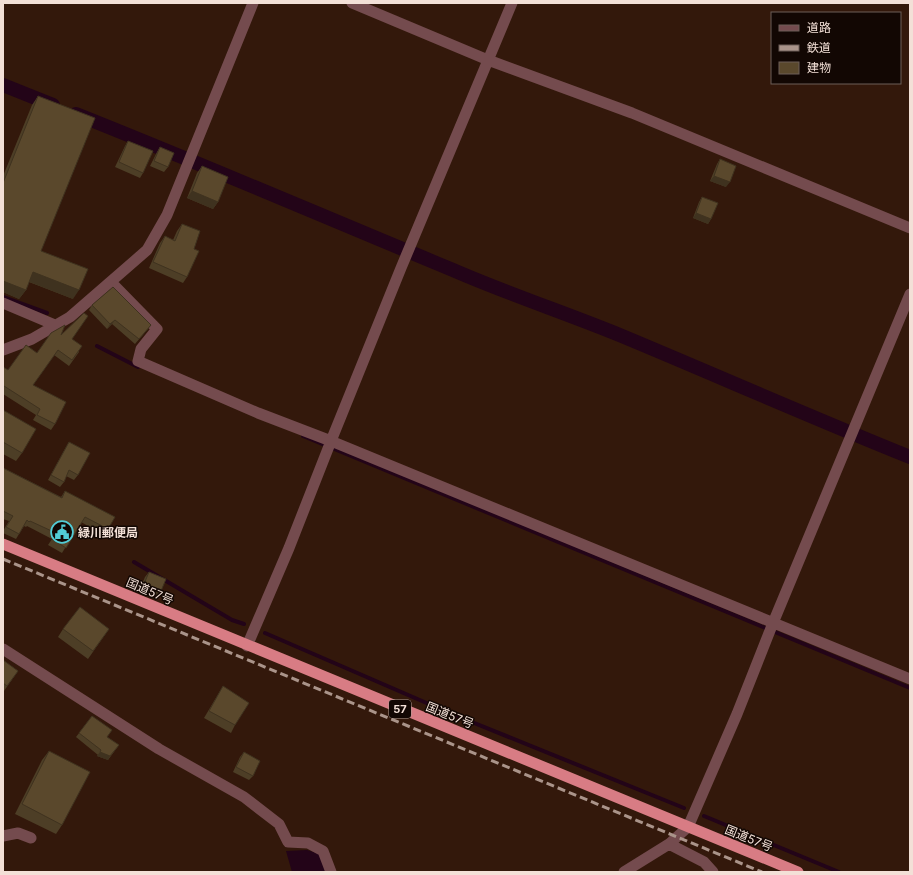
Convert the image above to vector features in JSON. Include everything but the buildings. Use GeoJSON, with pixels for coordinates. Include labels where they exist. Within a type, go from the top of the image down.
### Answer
{"type":"FeatureCollection","features":[{"type":"Feature","properties":{"kind":"highway","name":"国道57号"},"geometry":{"type":"LineString","coordinates":[[3,544],[247,646],[798,872]]}},
{"type":"Feature","properties":{"kind":"street"},"geometry":{"type":"LineString","coordinates":[[3,350],[32,339],[70,317],[147,250],[167,215],[253,3]]}},
{"type":"Feature","properties":{"kind":"street"},"geometry":{"type":"LineString","coordinates":[[352,3],[488,60],[632,113],[910,228]]}},
{"type":"Feature","properties":{"kind":"street"},"geometry":{"type":"LineString","coordinates":[[247,646],[289,548],[331,441],[512,3]]}},
{"type":"Feature","properties":{"kind":"street"},"geometry":{"type":"LineString","coordinates":[[111,282],[157,328],[141,350],[138,361],[258,413],[331,441],[910,679]]}},
{"type":"Feature","properties":{"kind":"street"},"geometry":{"type":"LineString","coordinates":[[624,872],[669,844],[688,827],[737,714],[773,623],[910,294]]}},
{"type":"Feature","properties":{"kind":"street"},"geometry":{"type":"LineString","coordinates":[[3,303],[55,326]]}},
{"type":"Feature","properties":{"kind":"street"},"geometry":{"type":"LineString","coordinates":[[3,649],[159,749],[244,797],[279,824],[288,842],[308,843],[323,851],[331,872]]}},
{"type":"Feature","properties":{"kind":"street"},"geometry":{"type":"LineString","coordinates":[[3,836],[18,832],[31,838]]}},
{"type":"Feature","properties":{"kind":"street"},"geometry":{"type":"LineString","coordinates":[[669,844],[704,862],[713,872]]}},
{"type":"Feature","properties":{"kind":"shaded area"},"geometry":{"type":"Polygon","coordinates":[[[307,850],[320,854],[326,872],[292,872],[286,851],[307,850]]]}},
{"type":"Feature","properties":{"kind":"waterway"},"geometry":{"type":"LineString","coordinates":[[3,85],[53,105]]}},
{"type":"Feature","properties":{"kind":"waterway"},"geometry":{"type":"LineString","coordinates":[[76,114],[474,279],[622,336],[910,457]]}},
{"type":"Feature","properties":{"kind":"waterway"},"geometry":{"type":"LineString","coordinates":[[3,297],[47,313]]}},
{"type":"Feature","properties":{"kind":"waterway"},"geometry":{"type":"LineString","coordinates":[[97,346],[138,367]]}},
{"type":"Feature","properties":{"kind":"waterway"},"geometry":{"type":"LineString","coordinates":[[303,436],[910,688]]}},
{"type":"Feature","properties":{"kind":"waterway"},"geometry":{"type":"LineString","coordinates":[[134,562],[232,620],[244,624]]}},
{"type":"Feature","properties":{"kind":"waterway"},"geometry":{"type":"LineString","coordinates":[[265,633],[452,714],[684,808]]}},
{"type":"Feature","properties":{"kind":"waterway"},"geometry":{"type":"LineString","coordinates":[[704,816],[839,872]]}},
{"type":"Feature","properties":{"kind":"railway"},"geometry":{"type":"LineString","coordinates":[[3,559],[762,872]]}},
{"type":"Feature","properties":{"kind":"place","name":"緑川郵便局"},"geometry":{"type":"Point","coordinates":[62,532]}}]}
